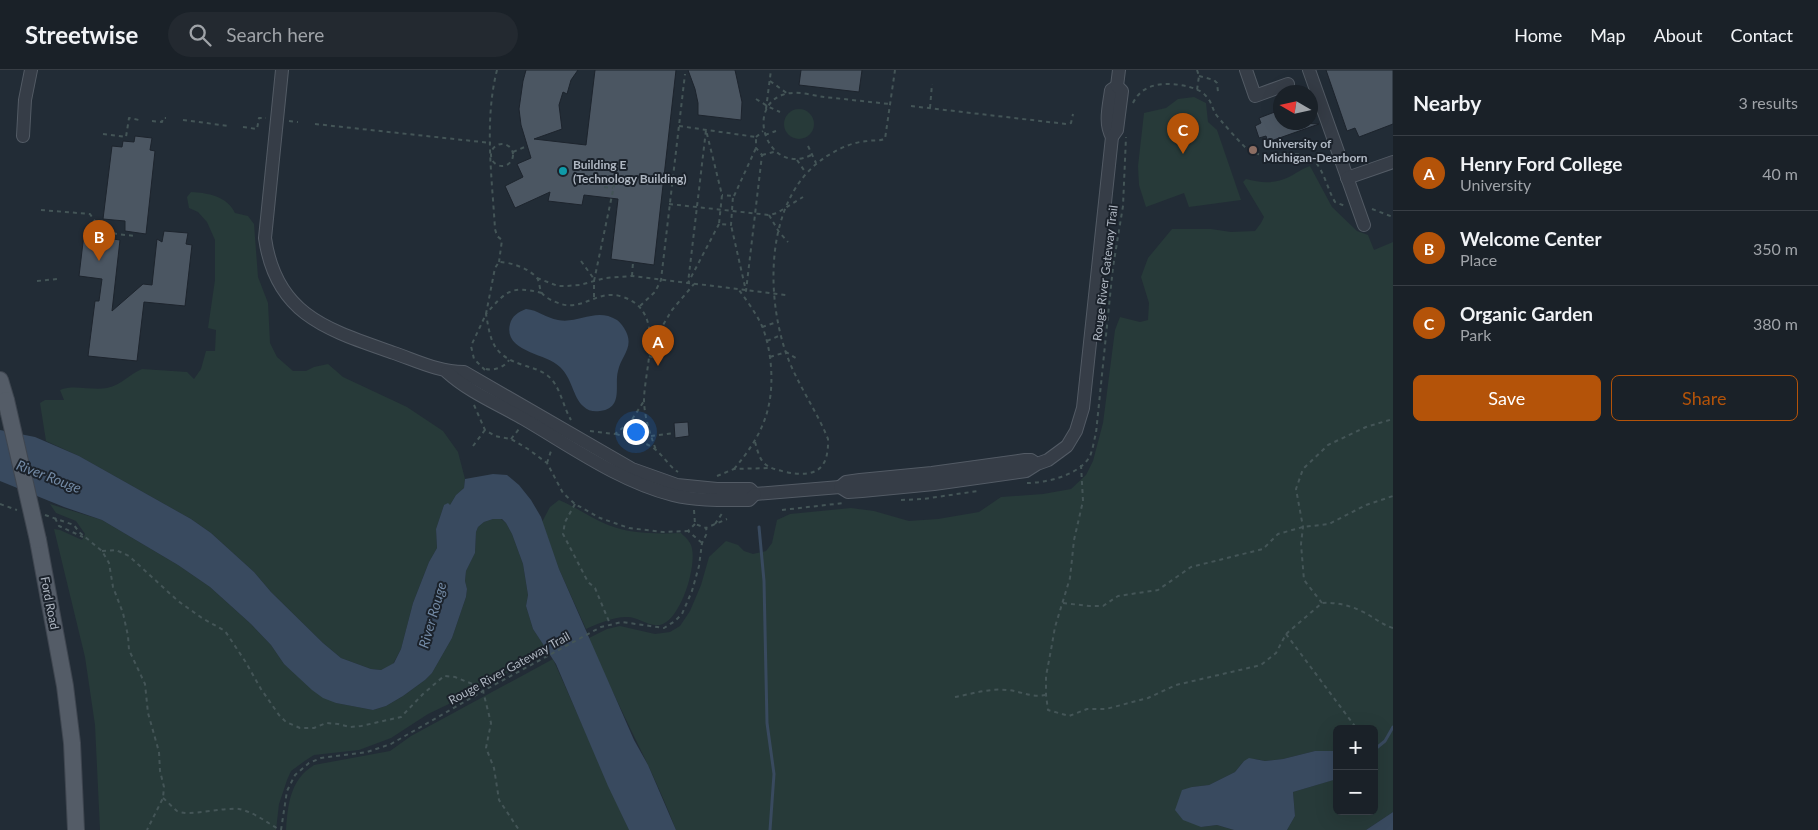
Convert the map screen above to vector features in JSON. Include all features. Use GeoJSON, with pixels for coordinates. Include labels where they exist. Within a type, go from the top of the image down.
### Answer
{"type":"FeatureCollection","features":[{"type":"Feature","properties":{"kind":"main road","name":"Ford Road"},"geometry":{"type":"LineString","coordinates":[[0,380],[38,540],[66,686],[74,777],[76,830]]}},
{"type":"Feature","properties":{"kind":"street"},"geometry":{"type":"LineString","coordinates":[[23,136],[25,100],[31,70]]}},
{"type":"Feature","properties":{"kind":"street"},"geometry":{"type":"LineString","coordinates":[[282,70],[265,238],[267,257],[283,293],[299,310],[317,323],[355,340],[447,372],[464,372],[632,469],[677,485],[717,489],[750,489],[755,494]]}},
{"type":"Feature","properties":{"kind":"street"},"geometry":{"type":"LineString","coordinates":[[447,372],[459,384],[628,479],[675,495],[749,500],[755,494],[840,487],[846,482],[1025,460],[1031,460],[1037,464],[1048,460],[1067,446],[1076,431],[1084,408],[1112,137],[1108,130],[1108,118],[1111,90],[1117,86],[1119,70]]}},
{"type":"Feature","properties":{"kind":"street"},"geometry":{"type":"LineString","coordinates":[[1247,70],[1255,96],[1288,84]]}},
{"type":"Feature","properties":{"kind":"street"},"geometry":{"type":"LineString","coordinates":[[1308,70],[1364,225]]}},
{"type":"Feature","properties":{"kind":"street"},"geometry":{"type":"LineString","coordinates":[[1347,178],[1393,162]]}},
{"type":"Feature","properties":{"kind":"path"},"geometry":{"type":"LineString","coordinates":[[497,70],[491,105],[491,143],[495,230],[497,236],[502,240],[499,262],[495,268],[486,314],[471,346],[474,359],[486,369],[489,370],[503,366],[510,360]]}},
{"type":"Feature","properties":{"kind":"path"},"geometry":{"type":"LineString","coordinates":[[771,70],[768,107],[764,120],[765,135],[775,152],[783,156],[797,159],[811,155]]}},
{"type":"Feature","properties":{"kind":"path"},"geometry":{"type":"LineString","coordinates":[[715,477],[734,469],[770,468],[799,475],[812,472],[826,461],[828,439],[786,352],[777,322],[773,294],[774,262],[779,232],[790,196],[806,172],[816,163],[835,151],[854,144],[886,139],[895,70]]}},
{"type":"Feature","properties":{"kind":"path"},"geometry":{"type":"LineString","coordinates":[[1196,70],[1199,76],[1198,90]]}},
{"type":"Feature","properties":{"kind":"path"},"geometry":{"type":"LineString","coordinates":[[640,306],[655,292],[661,280],[685,74]]}},
{"type":"Feature","properties":{"kind":"path"},"geometry":{"type":"LineString","coordinates":[[1199,76],[1214,80],[1217,83],[1218,92]]}},
{"type":"Feature","properties":{"kind":"path"},"geometry":{"type":"LineString","coordinates":[[770,81],[788,94]]}},
{"type":"Feature","properties":{"kind":"path"},"geometry":{"type":"LineString","coordinates":[[930,108],[932,84]]}},
{"type":"Feature","properties":{"kind":"path"},"geometry":{"type":"LineString","coordinates":[[1131,106],[1136,96],[1145,88],[1158,84],[1173,84],[1198,90],[1208,98],[1219,119],[1247,149],[1258,154],[1306,155],[1318,164],[1335,202],[1342,206],[1367,208],[1393,217]]}},
{"type":"Feature","properties":{"kind":"path"},"geometry":{"type":"LineString","coordinates":[[768,107],[776,99],[788,94],[890,104]]}},
{"type":"Feature","properties":{"kind":"path"},"geometry":{"type":"LineString","coordinates":[[756,99],[780,112]]}},
{"type":"Feature","properties":{"kind":"path"},"geometry":{"type":"LineString","coordinates":[[911,106],[1066,124],[1071,123],[1073,114]]}},
{"type":"Feature","properties":{"kind":"path"},"geometry":{"type":"LineString","coordinates":[[103,134],[126,138],[129,118],[139,120]]}},
{"type":"Feature","properties":{"kind":"path"},"geometry":{"type":"LineString","coordinates":[[152,121],[162,122],[162,118],[166,118]]}},
{"type":"Feature","properties":{"kind":"path"},"geometry":{"type":"LineString","coordinates":[[243,127],[257,129],[259,118],[267,118]]}},
{"type":"Feature","properties":{"kind":"path"},"geometry":{"type":"LineString","coordinates":[[183,120],[229,126]]}},
{"type":"Feature","properties":{"kind":"path"},"geometry":{"type":"LineString","coordinates":[[286,121],[298,122]]}},
{"type":"Feature","properties":{"kind":"path"},"geometry":{"type":"LineString","coordinates":[[316,124],[491,143]]}},
{"type":"Feature","properties":{"kind":"path"},"geometry":{"type":"LineString","coordinates":[[679,126],[756,137]]}},
{"type":"Feature","properties":{"kind":"path"},"geometry":{"type":"LineString","coordinates":[[688,283],[719,224],[722,195],[706,130]]}},
{"type":"Feature","properties":{"kind":"path"},"geometry":{"type":"LineString","coordinates":[[688,283],[706,130]]}},
{"type":"Feature","properties":{"kind":"path"},"geometry":{"type":"LineString","coordinates":[[746,291],[731,224],[733,196],[756,148],[756,137],[764,130]]}},
{"type":"Feature","properties":{"kind":"path"},"geometry":{"type":"LineString","coordinates":[[765,135],[776,131]]}},
{"type":"Feature","properties":{"kind":"path","name":"Rouge River Gateway Trail"},"geometry":{"type":"LineString","coordinates":[[1081,466],[1090,456],[1096,433],[1113,267],[1123,206],[1126,135]]}},
{"type":"Feature","properties":{"kind":"path"},"geometry":{"type":"LineString","coordinates":[[499,144],[509,146],[513,152],[510,162],[504,165],[497,164],[492,155],[494,148],[499,144]]}},
{"type":"Feature","properties":{"kind":"path"},"geometry":{"type":"LineString","coordinates":[[513,152],[527,146]]}},
{"type":"Feature","properties":{"kind":"path"},"geometry":{"type":"LineString","coordinates":[[808,146],[816,163]]}},
{"type":"Feature","properties":{"kind":"path"},"geometry":{"type":"LineString","coordinates":[[746,291],[762,155],[756,148]]}},
{"type":"Feature","properties":{"kind":"path"},"geometry":{"type":"LineString","coordinates":[[762,155],[775,152]]}},
{"type":"Feature","properties":{"kind":"path"},"geometry":{"type":"LineString","coordinates":[[797,159],[806,172]]}},
{"type":"Feature","properties":{"kind":"path"},"geometry":{"type":"LineString","coordinates":[[594,297],[594,281],[615,182]]}},
{"type":"Feature","properties":{"kind":"path"},"geometry":{"type":"LineString","coordinates":[[604,187],[613,188]]}},
{"type":"Feature","properties":{"kind":"path"},"geometry":{"type":"LineString","coordinates":[[722,195],[733,196]]}},
{"type":"Feature","properties":{"kind":"path"},"geometry":{"type":"LineString","coordinates":[[669,204],[769,215],[785,209],[803,197]]}},
{"type":"Feature","properties":{"kind":"path"},"geometry":{"type":"LineString","coordinates":[[41,210],[90,214],[94,222],[112,234],[137,236]]}},
{"type":"Feature","properties":{"kind":"path"},"geometry":{"type":"LineString","coordinates":[[769,215],[779,232],[788,242]]}},
{"type":"Feature","properties":{"kind":"path"},"geometry":{"type":"LineString","coordinates":[[719,224],[731,224]]}},
{"type":"Feature","properties":{"kind":"path"},"geometry":{"type":"LineString","coordinates":[[581,261],[592,275],[594,281]]}},
{"type":"Feature","properties":{"kind":"path"},"geometry":{"type":"LineString","coordinates":[[499,262],[516,265],[537,278],[558,286],[580,285],[619,276],[632,276],[786,295]]}},
{"type":"Feature","properties":{"kind":"path"},"geometry":{"type":"LineString","coordinates":[[632,276],[633,262]]}},
{"type":"Feature","properties":{"kind":"path"},"geometry":{"type":"LineString","coordinates":[[537,278],[542,293]]}},
{"type":"Feature","properties":{"kind":"path"},"geometry":{"type":"LineString","coordinates":[[37,281],[58,279]]}},
{"type":"Feature","properties":{"kind":"path"},"geometry":{"type":"LineString","coordinates":[[651,346],[672,310],[694,284]]}},
{"type":"Feature","properties":{"kind":"path"},"geometry":{"type":"LineString","coordinates":[[486,314],[504,294],[514,289],[527,289],[542,293],[552,301],[568,306],[609,294],[622,296],[640,306],[648,322],[651,346],[644,400],[651,436],[656,450],[669,465],[682,474]]}},
{"type":"Feature","properties":{"kind":"path"},"geometry":{"type":"LineString","coordinates":[[734,469],[755,442],[768,415],[770,401],[770,357],[767,341],[762,327],[739,290]]}},
{"type":"Feature","properties":{"kind":"path"},"geometry":{"type":"LineString","coordinates":[[486,314],[493,346],[510,360],[540,371],[550,377],[572,421]]}},
{"type":"Feature","properties":{"kind":"path"},"geometry":{"type":"LineString","coordinates":[[762,327],[777,322]]}},
{"type":"Feature","properties":{"kind":"path"},"geometry":{"type":"LineString","coordinates":[[767,341],[781,335]]}},
{"type":"Feature","properties":{"kind":"path"},"geometry":{"type":"LineString","coordinates":[[770,357],[786,352],[799,360]]}},
{"type":"Feature","properties":{"kind":"path"},"geometry":{"type":"LineString","coordinates":[[649,356],[662,360]]}},
{"type":"Feature","properties":{"kind":"path"},"geometry":{"type":"LineString","coordinates":[[482,378],[486,369]]}},
{"type":"Feature","properties":{"kind":"path"},"geometry":{"type":"LineString","coordinates":[[616,434],[631,421],[644,400]]}},
{"type":"Feature","properties":{"kind":"path"},"geometry":{"type":"LineString","coordinates":[[472,403],[486,430],[495,436],[511,439],[547,463],[563,493],[575,504],[600,518],[629,528],[663,532],[688,531],[695,524],[694,502]]}},
{"type":"Feature","properties":{"kind":"path"},"geometry":{"type":"LineString","coordinates":[[1322,603],[1304,580],[1300,544],[1303,527],[1296,489],[1303,469],[1328,444],[1393,419]]}},
{"type":"Feature","properties":{"kind":"path"},"geometry":{"type":"LineString","coordinates":[[473,446],[486,430]]}},
{"type":"Feature","properties":{"kind":"path"},"geometry":{"type":"LineString","coordinates":[[586,430],[616,434],[636,440],[656,450]]}},
{"type":"Feature","properties":{"kind":"path"},"geometry":{"type":"LineString","coordinates":[[651,436],[674,433]]}},
{"type":"Feature","properties":{"kind":"path"},"geometry":{"type":"LineString","coordinates":[[547,463],[557,439]]}},
{"type":"Feature","properties":{"kind":"path"},"geometry":{"type":"LineString","coordinates":[[755,442],[764,462],[770,468]]}},
{"type":"Feature","properties":{"kind":"path"},"geometry":{"type":"LineString","coordinates":[[1021,483],[1037,483],[1057,478],[1076,471],[1081,466]]}},
{"type":"Feature","properties":{"kind":"path"},"geometry":{"type":"LineString","coordinates":[[1081,466],[1083,501],[1077,521],[1070,578],[1050,650],[1046,676],[1048,710],[1069,716],[1087,709],[1106,709],[1137,702],[1176,685],[1261,665],[1276,653],[1286,634],[1322,603],[1338,603],[1363,611],[1384,625],[1393,628]]}},
{"type":"Feature","properties":{"kind":"path"},"geometry":{"type":"LineString","coordinates":[[812,472],[813,480]]}},
{"type":"Feature","properties":{"kind":"path"},"geometry":{"type":"LineString","coordinates":[[894,500],[923,499],[980,490]]}},
{"type":"Feature","properties":{"kind":"path"},"geometry":{"type":"LineString","coordinates":[[1063,603],[1103,606],[1118,596],[1158,590],[1191,567],[1264,550],[1278,534],[1303,527],[1330,524],[1366,505],[1393,496]]}},
{"type":"Feature","properties":{"kind":"path"},"geometry":{"type":"LineString","coordinates":[[814,499],[815,506]]}},
{"type":"Feature","properties":{"kind":"path"},"geometry":{"type":"LineString","coordinates":[[782,510],[845,503]]}},
{"type":"Feature","properties":{"kind":"path"},"geometry":{"type":"LineString","coordinates":[[0,504],[22,511]]}},
{"type":"Feature","properties":{"kind":"path"},"geometry":{"type":"LineString","coordinates":[[575,504],[565,522],[563,534],[588,582],[595,588],[610,624]]}},
{"type":"Feature","properties":{"kind":"path"},"geometry":{"type":"LineString","coordinates":[[41,513],[74,524],[85,538]]}},
{"type":"Feature","properties":{"kind":"path"},"geometry":{"type":"LineString","coordinates":[[55,518],[59,526],[85,538],[102,551],[109,562],[113,587],[123,613],[129,650],[145,684],[148,713],[159,752],[160,771],[164,787],[163,798],[147,830]]}},
{"type":"Feature","properties":{"kind":"path"},"geometry":{"type":"LineString","coordinates":[[695,524],[706,528],[727,519]]}},
{"type":"Feature","properties":{"kind":"path","name":"Rouge River Gateway Trail"},"geometry":{"type":"LineString","coordinates":[[281,830],[287,791],[295,775],[309,762],[321,758],[367,752],[391,744],[483,690],[601,627],[628,622],[664,628],[675,621],[682,614],[692,591],[699,566],[702,543],[706,537],[706,528]]}},
{"type":"Feature","properties":{"kind":"path"},"geometry":{"type":"LineString","coordinates":[[688,531],[702,543]]}},
{"type":"Feature","properties":{"kind":"path"},"geometry":{"type":"LineString","coordinates":[[102,551],[116,550],[129,556],[178,601],[225,631],[279,715],[286,722],[300,728],[314,728],[326,723],[350,727],[361,726],[401,717],[444,676],[455,677],[483,690],[490,723],[486,748],[494,768],[499,800],[519,830]]}},
{"type":"Feature","properties":{"kind":"path"},"geometry":{"type":"LineString","coordinates":[[1286,634],[1354,725]]}},
{"type":"Feature","properties":{"kind":"path"},"geometry":{"type":"LineString","coordinates":[[955,697],[990,690],[1006,690],[1028,695],[1046,695]]}},
{"type":"Feature","properties":{"kind":"path"},"geometry":{"type":"LineString","coordinates":[[163,798],[178,811],[186,813],[237,809],[250,813],[281,830]]}},
{"type":"Feature","properties":{"kind":"green space"},"geometry":{"type":"Polygon","coordinates":[[[1194,97],[1206,103],[1208,122],[1217,130],[1241,200],[1189,207],[1184,193],[1146,207],[1139,185],[1138,166],[1144,113],[1166,108],[1178,99],[1194,97]]]}},
{"type":"Feature","properties":{"kind":"green space"},"geometry":{"type":"Polygon","coordinates":[[[799,109],[809,114],[814,124],[809,134],[799,139],[789,134],[784,124],[789,114],[799,109]]]}},
{"type":"Feature","properties":{"kind":"green space"},"geometry":{"type":"Polygon","coordinates":[[[1310,166],[1332,207],[1357,231],[1368,235],[1374,250],[1393,242],[1393,812],[1366,830],[1287,830],[1295,816],[1293,792],[1333,780],[1333,815],[1378,815],[1378,725],[1333,725],[1333,751],[1315,751],[1283,759],[1244,761],[1235,772],[1209,785],[1192,787],[1201,827],[1217,825],[1234,830],[676,830],[656,781],[589,638],[607,629],[620,626],[655,634],[670,632],[680,626],[690,611],[701,585],[709,557],[726,541],[738,545],[744,551],[753,554],[766,551],[772,543],[777,520],[790,514],[851,508],[874,511],[909,521],[938,519],[979,512],[1001,497],[1043,494],[1071,489],[1086,475],[1093,461],[1103,423],[1115,330],[1120,317],[1140,322],[1148,320],[1149,303],[1141,277],[1148,258],[1172,229],[1211,229],[1231,232],[1255,231],[1264,217],[1243,182],[1246,179],[1263,182],[1278,181],[1310,166]]]}},
{"type":"Feature","properties":{"kind":"green space"},"geometry":{"type":"Polygon","coordinates":[[[191,192],[204,193],[222,199],[232,207],[235,213],[248,216],[254,224],[258,277],[268,303],[270,343],[277,357],[293,371],[306,371],[328,364],[343,377],[407,407],[443,431],[458,452],[465,479],[464,488],[456,495],[450,505],[444,505],[436,529],[437,548],[429,562],[413,603],[401,649],[393,664],[381,670],[371,669],[341,658],[271,592],[254,572],[211,533],[191,519],[79,456],[46,441],[40,403],[45,400],[64,400],[60,390],[65,388],[107,388],[142,369],[187,372],[194,379],[201,369],[206,351],[215,351],[216,330],[208,328],[215,280],[215,240],[207,222],[198,212],[189,208],[187,197],[191,192]]]}},
{"type":"Feature","properties":{"kind":"green space"},"geometry":{"type":"Polygon","coordinates":[[[559,500],[617,528],[644,533],[681,533],[689,541],[693,553],[690,576],[682,600],[670,619],[663,624],[653,625],[631,617],[621,617],[586,629],[559,569],[542,522],[550,507],[559,500]]]}},
{"type":"Feature","properties":{"kind":"green space"},"geometry":{"type":"Polygon","coordinates":[[[50,504],[102,520],[178,565],[210,587],[251,624],[271,645],[284,664],[336,703],[373,710],[386,706],[403,696],[432,673],[452,638],[466,597],[466,571],[475,553],[478,527],[484,522],[501,519],[506,523],[512,534],[523,564],[528,595],[526,606],[533,629],[547,650],[476,691],[428,714],[391,738],[359,750],[314,755],[306,760],[291,771],[287,780],[279,804],[276,830],[100,830],[95,725],[85,657],[54,529],[82,540],[85,534],[76,521],[56,513],[50,504]]]}},
{"type":"Feature","properties":{"kind":"green space"},"geometry":{"type":"Polygon","coordinates":[[[553,659],[629,830],[286,830],[289,802],[295,785],[306,771],[314,765],[390,751],[411,736],[553,659]]]}},
{"type":"Feature","properties":{"kind":"water"},"geometry":{"type":"Polygon","coordinates":[[[526,309],[558,320],[566,321],[602,315],[609,316],[620,323],[629,340],[627,351],[618,371],[615,401],[608,409],[593,411],[587,409],[577,398],[567,376],[560,367],[554,362],[527,351],[513,341],[510,333],[511,321],[520,311],[526,309]]]}},
{"type":"Feature","properties":{"kind":"water","name":"River Rouge"},"geometry":{"type":"Polygon","coordinates":[[[0,430],[35,437],[79,456],[191,519],[211,533],[254,572],[271,592],[341,658],[371,669],[381,670],[394,663],[401,649],[413,603],[429,562],[437,548],[436,529],[444,505],[448,503],[450,505],[456,495],[464,488],[465,479],[493,474],[507,475],[519,485],[541,517],[559,569],[634,740],[648,765],[676,830],[629,830],[608,786],[556,664],[533,629],[526,606],[528,595],[523,564],[512,534],[502,519],[484,522],[478,527],[475,553],[466,571],[466,597],[452,638],[432,673],[403,696],[386,706],[373,710],[336,703],[323,698],[312,690],[284,664],[271,645],[251,624],[210,587],[178,565],[102,520],[0,481],[0,430]]]}},
{"type":"Feature","properties":{"kind":"water"},"geometry":{"type":"Polygon","coordinates":[[[1315,751],[1333,751],[1333,780],[1293,792],[1295,816],[1287,830],[1234,830],[1217,825],[1201,827],[1183,820],[1175,810],[1182,790],[1209,785],[1235,772],[1249,758],[1265,761],[1283,759],[1315,751]]]}},
{"type":"Feature","properties":{"kind":"water"},"geometry":{"type":"Polygon","coordinates":[[[1393,812],[1393,830],[1366,830],[1393,812]]]}},
{"type":"Feature","properties":{"kind":"building","name":"Building E (Technology Building)"},"geometry":{"type":"Polygon","coordinates":[[[526,70],[578,70],[571,80],[567,94],[563,92],[559,105],[562,129],[534,139],[586,145],[595,70],[676,70],[654,265],[611,259],[618,199],[584,195],[582,205],[548,201],[550,192],[515,208],[505,186],[523,177],[517,164],[531,158],[521,125],[519,109],[526,70]]]}},
{"type":"Feature","properties":{"kind":"building"},"geometry":{"type":"Polygon","coordinates":[[[688,70],[735,70],[742,102],[741,120],[698,115],[695,89],[688,70]]]}},
{"type":"Feature","properties":{"kind":"building"},"geometry":{"type":"Polygon","coordinates":[[[801,70],[862,70],[859,92],[799,85],[801,70]]]}},
{"type":"Feature","properties":{"kind":"building"},"geometry":{"type":"Polygon","coordinates":[[[1326,70],[1393,70],[1393,124],[1359,137],[1355,128],[1347,131],[1326,70]]]}},
{"type":"Feature","properties":{"kind":"building"},"geometry":{"type":"Polygon","coordinates":[[[1273,113],[1273,130],[1302,130],[1268,142],[1266,136],[1259,138],[1255,126],[1261,123],[1259,118],[1273,113]]]}},
{"type":"Feature","properties":{"kind":"building"},"geometry":{"type":"Polygon","coordinates":[[[135,136],[152,138],[150,150],[155,151],[146,234],[125,231],[125,221],[103,219],[112,146],[122,147],[123,141],[134,142],[135,136]]]}},
{"type":"Feature","properties":{"kind":"building"},"geometry":{"type":"Polygon","coordinates":[[[164,231],[188,233],[186,244],[192,245],[185,306],[144,302],[137,361],[88,356],[95,301],[99,301],[102,279],[79,276],[84,234],[107,236],[106,238],[120,240],[112,311],[143,284],[152,285],[157,239],[162,242],[164,231]]]}},
{"type":"Feature","properties":{"kind":"building"},"geometry":{"type":"Polygon","coordinates":[[[688,422],[689,436],[675,438],[674,423],[688,422]]]}},
{"type":"Feature","properties":{"kind":"waterway"},"geometry":{"type":"LineString","coordinates":[[759,527],[764,581],[767,723],[774,774],[770,830]]}},
{"type":"Feature","properties":{"kind":"waterway"},"geometry":{"type":"LineString","coordinates":[[1378,747],[1385,741],[1393,727]]}},
{"type":"Feature","properties":{"kind":"place","name":"University of Michigan-Dearborn"},"geometry":{"type":"Point","coordinates":[1253,150]}},
{"type":"Feature","properties":{"kind":"place","name":"Organic Garden"},"geometry":{"type":"Point","coordinates":[1183,154]}},
{"type":"Feature","properties":{"kind":"place","name":"Building E (Technology Building)"},"geometry":{"type":"Point","coordinates":[563,171]}},
{"type":"Feature","properties":{"kind":"place","name":"Welcome Center"},"geometry":{"type":"Point","coordinates":[99,261]}},
{"type":"Feature","properties":{"kind":"place","name":"Henry Ford College"},"geometry":{"type":"Point","coordinates":[658,366]}}]}
